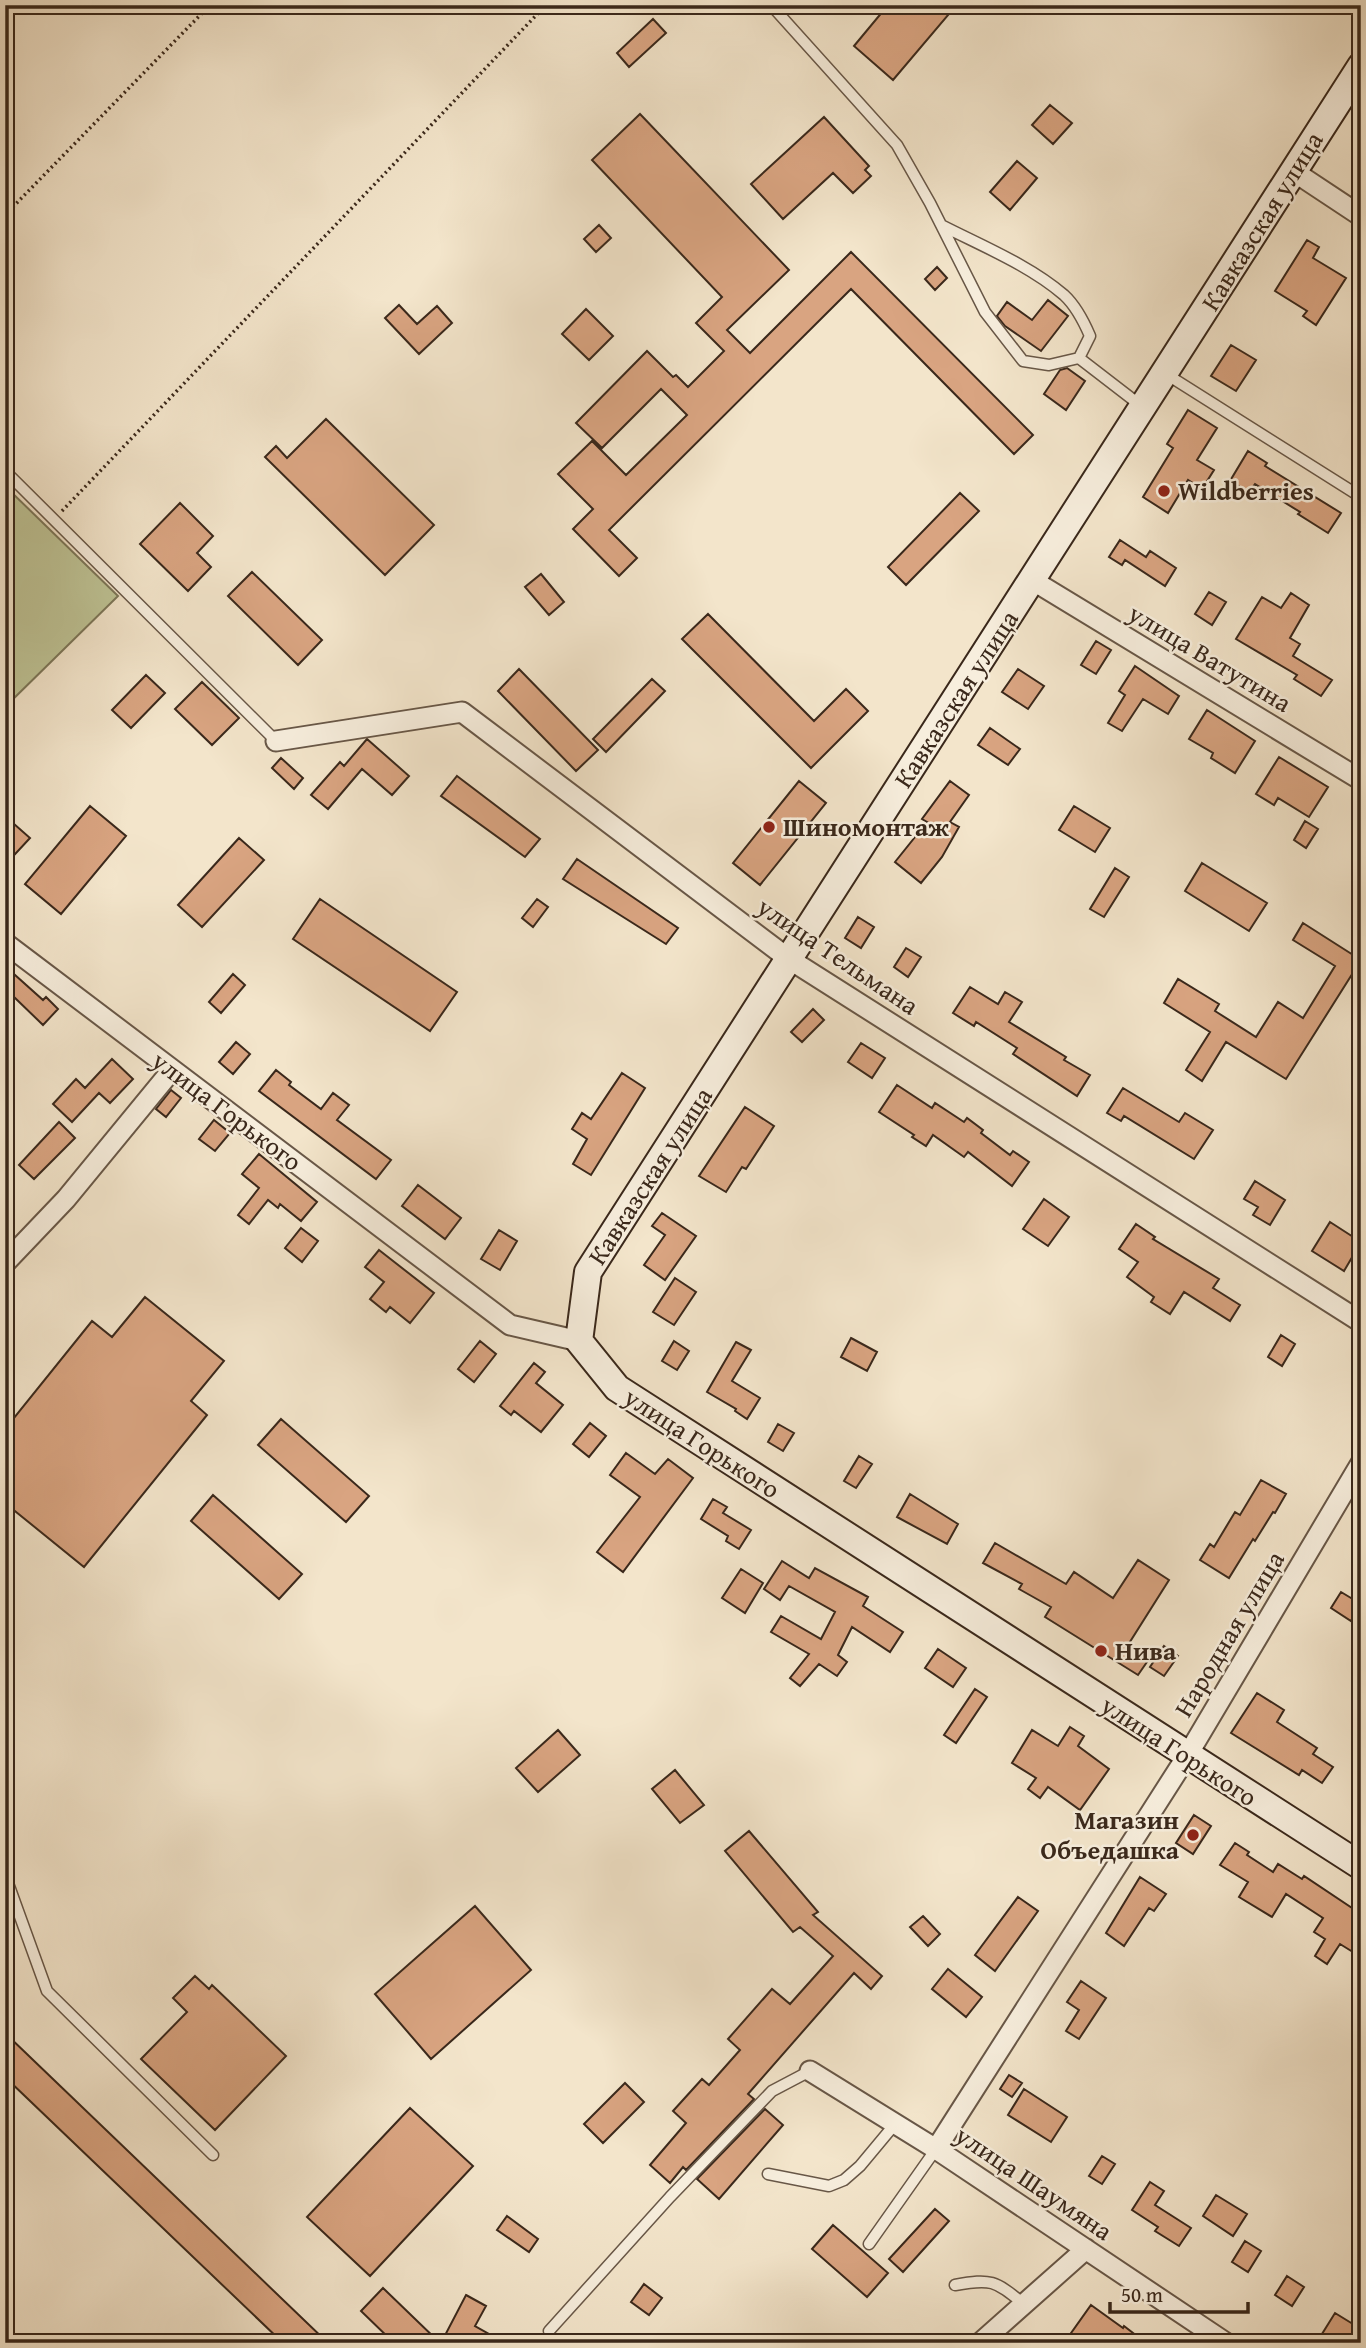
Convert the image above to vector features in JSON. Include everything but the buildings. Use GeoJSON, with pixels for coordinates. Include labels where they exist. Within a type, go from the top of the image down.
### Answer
{"type":"FeatureCollection","features":[{"type":"Feature","properties":{"kind":"main road","name":"Кавказская улица"},"geometry":{"type":"LineString","coordinates":[[579,1341],[588,1272],[1361,66]]}},
{"type":"Feature","properties":{"kind":"main road","name":"улица Горького"},"geometry":{"type":"LineString","coordinates":[[579,1341],[617,1388],[1361,1866]]}},
{"type":"Feature","properties":{"kind":"street"},"geometry":{"type":"LineString","coordinates":[[1293,171],[1361,216]]}},
{"type":"Feature","properties":{"kind":"street","name":"улица Ватутина"},"geometry":{"type":"LineString","coordinates":[[1032,580],[1361,780]]}},
{"type":"Feature","properties":{"kind":"street","name":"улица Тельмана"},"geometry":{"type":"LineString","coordinates":[[276,741],[462,712],[789,959],[1361,1322]]}},
{"type":"Feature","properties":{"kind":"street","name":"улица Горького"},"geometry":{"type":"LineString","coordinates":[[5,943],[510,1325],[579,1341]]}},
{"type":"Feature","properties":{"kind":"street"},"geometry":{"type":"LineString","coordinates":[[5,1263],[66,1199],[172,1070]]}},
{"type":"Feature","properties":{"kind":"street","name":"Народная улица"},"geometry":{"type":"LineString","coordinates":[[936,2149],[1187,1756],[1361,1463]]}},
{"type":"Feature","properties":{"kind":"street","name":"улица Шаумяна"},"geometry":{"type":"LineString","coordinates":[[810,2071],[936,2149],[1226,2343]]}},
{"type":"Feature","properties":{"kind":"street"},"geometry":{"type":"LineString","coordinates":[[981,2343],[1086,2249]]}},
{"type":"Feature","properties":{"kind":"lane"},"geometry":{"type":"LineString","coordinates":[[771,5],[897,145],[985,312],[1023,361],[1049,365],[1079,358]]}},
{"type":"Feature","properties":{"kind":"lane"},"geometry":{"type":"LineString","coordinates":[[941,225],[1022,268],[1065,296],[1084,321],[1090,336],[1079,358]]}},
{"type":"Feature","properties":{"kind":"lane"},"geometry":{"type":"LineString","coordinates":[[1079,358],[1143,408]]}},
{"type":"Feature","properties":{"kind":"lane"},"geometry":{"type":"LineString","coordinates":[[1166,374],[1361,497]]}},
{"type":"Feature","properties":{"kind":"lane"},"geometry":{"type":"LineString","coordinates":[[5,471],[276,741]]}},
{"type":"Feature","properties":{"kind":"lane"},"geometry":{"type":"LineString","coordinates":[[5,1875],[47,1991],[213,2155]]}},
{"type":"Feature","properties":{"kind":"lane"},"geometry":{"type":"LineString","coordinates":[[549,2332],[670,2197],[772,2091],[810,2071]]}},
{"type":"Feature","properties":{"kind":"lane"},"geometry":{"type":"LineString","coordinates":[[768,2174],[829,2186],[844,2180],[860,2166],[895,2124]]}},
{"type":"Feature","properties":{"kind":"lane"},"geometry":{"type":"LineString","coordinates":[[869,2244],[936,2149]]}},
{"type":"Feature","properties":{"kind":"lane"},"geometry":{"type":"LineString","coordinates":[[955,2285],[982,2280],[999,2285],[1024,2304]]}},
{"type":"Feature","properties":{"kind":"path"},"geometry":{"type":"LineString","coordinates":[[5,215],[210,5]]}},
{"type":"Feature","properties":{"kind":"path"},"geometry":{"type":"LineString","coordinates":[[53,520],[546,5]]}},
{"type":"Feature","properties":{"kind":"green space"},"geometry":{"type":"Polygon","coordinates":[[[5,486],[118,596],[5,707],[5,486]]]}},
{"type":"Feature","properties":{"kind":"place","name":"Wildberries"},"geometry":{"type":"Point","coordinates":[1164,491]}},
{"type":"Feature","properties":{"kind":"place","name":"Шиномонтаж"},"geometry":{"type":"Point","coordinates":[769,827]}},
{"type":"Feature","properties":{"kind":"place","name":"Нива"},"geometry":{"type":"Point","coordinates":[1101,1651]}},
{"type":"Feature","properties":{"kind":"place","name":"Магазин Объедашка"},"geometry":{"type":"Point","coordinates":[1193,1835]}}]}
